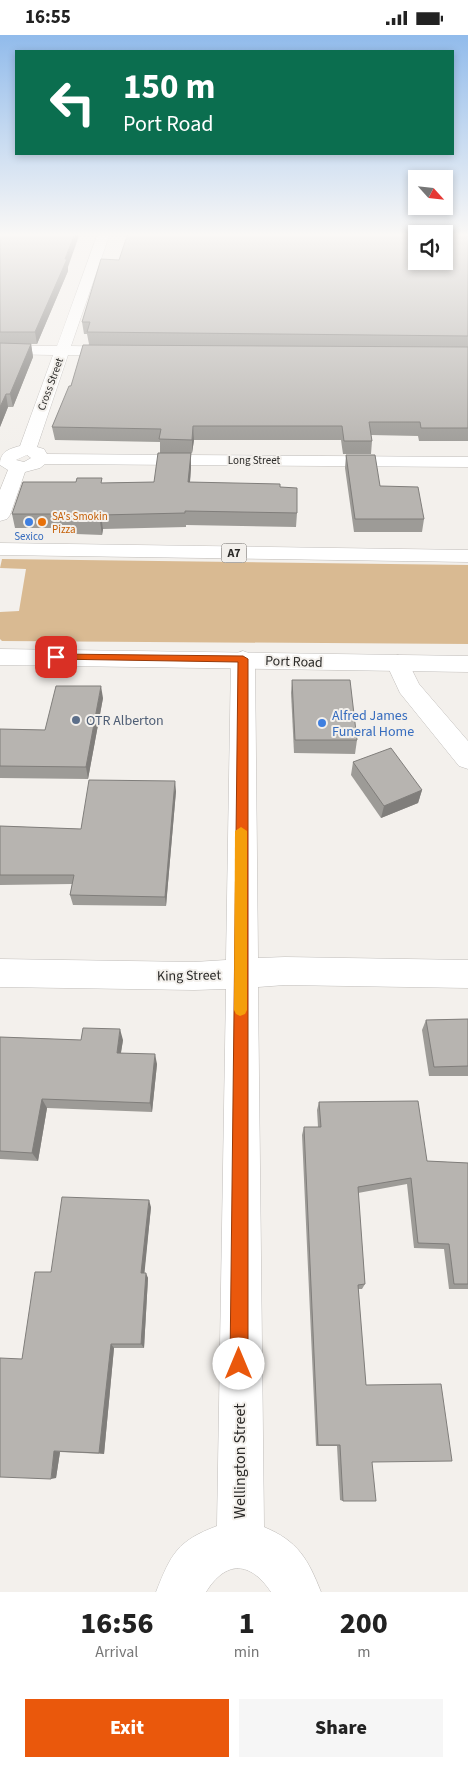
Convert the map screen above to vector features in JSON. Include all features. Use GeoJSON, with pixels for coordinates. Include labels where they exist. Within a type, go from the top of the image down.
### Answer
{"type":"FeatureCollection","features":[{"type":"Feature","properties":{"kind":"main road","name":"Cross Street"},"geometry":{"type":"LineString","coordinates":[[0,515],[18,459],[78,306]]}},
{"type":"Feature","properties":{"kind":"main road"},"geometry":{"type":"LineString","coordinates":[[0,350],[131,351]]}},
{"type":"Feature","properties":{"kind":"main road","name":"Long Street"},"geometry":{"type":"LineString","coordinates":[[18,459],[468,461]]}},
{"type":"Feature","properties":{"kind":"main road","name":"A7"},"geometry":{"type":"LineString","coordinates":[[0,549],[468,556]]}},
{"type":"Feature","properties":{"kind":"main road","name":"Port Road"},"geometry":{"type":"LineString","coordinates":[[0,657],[468,663]]}},
{"type":"Feature","properties":{"kind":"main road","name":"Wellington Street"},"geometry":{"type":"LineString","coordinates":[[240,1544],[243,659]]}},
{"type":"Feature","properties":{"kind":"main road"},"geometry":{"type":"LineString","coordinates":[[398,663],[408,687],[468,759]]}},
{"type":"Feature","properties":{"kind":"main road","name":"King Street"},"geometry":{"type":"LineString","coordinates":[[0,973],[194,976],[285,971],[468,974]]}},
{"type":"Feature","properties":{"kind":"main road"},"geometry":{"type":"LineString","coordinates":[[180,1592],[202,1558],[221,1548],[240,1544],[260,1548],[278,1561],[293,1581],[298,1592]]}},
{"type":"Feature","properties":{"kind":"shaded area"},"geometry":{"type":"Polygon","coordinates":[[[2,559],[468,565],[468,644],[2,641],[0,639],[0,612],[19,611],[26,569],[0,568],[2,559]]]}},
{"type":"Feature","properties":{"kind":"building"},"geometry":{"type":"Polygon","coordinates":[[[0,306],[47,306],[35,332],[0,332],[0,306]]]}},
{"type":"Feature","properties":{"kind":"building"},"geometry":{"type":"Polygon","coordinates":[[[87,306],[468,306],[468,336],[87,332],[90,322],[82,322],[87,306]]]}},
{"type":"Feature","properties":{"kind":"building"},"geometry":{"type":"Polygon","coordinates":[[[0,343],[31,344],[10,394],[6,394],[0,407],[0,343]]]}},
{"type":"Feature","properties":{"kind":"building"},"geometry":{"type":"Polygon","coordinates":[[[83,345],[468,347],[468,428],[421,428],[420,422],[369,422],[372,441],[344,441],[342,426],[193,426],[192,440],[159,439],[161,429],[52,427],[69,386],[71,386],[83,345]]]}},
{"type":"Feature","properties":{"kind":"building"},"geometry":{"type":"Polygon","coordinates":[[[158,453],[191,453],[188,482],[280,484],[280,487],[297,488],[297,513],[185,511],[185,513],[101,515],[100,521],[74,520],[75,517],[67,517],[68,514],[12,514],[23,482],[76,482],[77,478],[102,478],[101,483],[154,482],[158,453]]]}},
{"type":"Feature","properties":{"kind":"building"},"geometry":{"type":"Polygon","coordinates":[[[346,455],[375,455],[380,486],[418,487],[424,519],[355,519],[346,455]]]}},
{"type":"Feature","properties":{"kind":"building","name":"Alfred James Funeral Home"},"geometry":{"type":"Polygon","coordinates":[[[292,680],[350,680],[357,740],[295,740],[292,680]]]}},
{"type":"Feature","properties":{"kind":"building","name":"OTR Alberton"},"geometry":{"type":"Polygon","coordinates":[[[56,686],[101,686],[86,767],[0,766],[0,729],[45,730],[56,686]]]}},
{"type":"Feature","properties":{"kind":"building"},"geometry":{"type":"Polygon","coordinates":[[[391,748],[422,790],[384,806],[353,762],[391,748]]]}},
{"type":"Feature","properties":{"kind":"building"},"geometry":{"type":"Polygon","coordinates":[[[89,780],[175,781],[165,897],[70,895],[74,875],[0,875],[0,826],[81,829],[89,780]]]}},
{"type":"Feature","properties":{"kind":"building"},"geometry":{"type":"Polygon","coordinates":[[[468,1019],[468,1066],[434,1067],[426,1020],[468,1019]]]}},
{"type":"Feature","properties":{"kind":"building"},"geometry":{"type":"Polygon","coordinates":[[[83,1028],[120,1029],[117,1053],[155,1054],[150,1103],[42,1099],[32,1153],[0,1151],[0,1037],[81,1040],[83,1028]]]}},
{"type":"Feature","properties":{"kind":"building"},"geometry":{"type":"Polygon","coordinates":[[[418,1101],[427,1161],[468,1163],[468,1284],[454,1284],[449,1244],[418,1243],[411,1178],[358,1187],[365,1284],[358,1285],[366,1385],[441,1384],[452,1461],[372,1462],[376,1501],[343,1501],[340,1445],[318,1445],[304,1127],[321,1127],[319,1102],[418,1101]]]}},
{"type":"Feature","properties":{"kind":"building"},"geometry":{"type":"Polygon","coordinates":[[[62,1197],[149,1200],[141,1273],[146,1273],[141,1344],[111,1344],[99,1453],[54,1451],[51,1479],[0,1477],[0,1358],[22,1359],[35,1272],[51,1272],[62,1197]]]}},
{"type":"Feature","properties":{"kind":"slow traffic"},"geometry":{"type":"LineString","coordinates":[[240,1010],[241,831]]}},
{"type":"Feature","properties":{"kind":"place","name":"Sexico"},"geometry":{"type":"Point","coordinates":[29,522]}},
{"type":"Feature","properties":{"kind":"place","name":"SA's Smokin Pizza"},"geometry":{"type":"Point","coordinates":[42,522]}},
{"type":"Feature","properties":{"kind":"place","name":"OTR Alberton"},"geometry":{"type":"Point","coordinates":[76,720]}},
{"type":"Feature","properties":{"kind":"place","name":"Alfred James Funeral Home"},"geometry":{"type":"Point","coordinates":[322,723]}},
{"type":"Feature","properties":{"kind":"route"},"geometry":{"type":"LineString","coordinates":[[56,657],[243,659],[241,691],[239,1364]]}}]}
